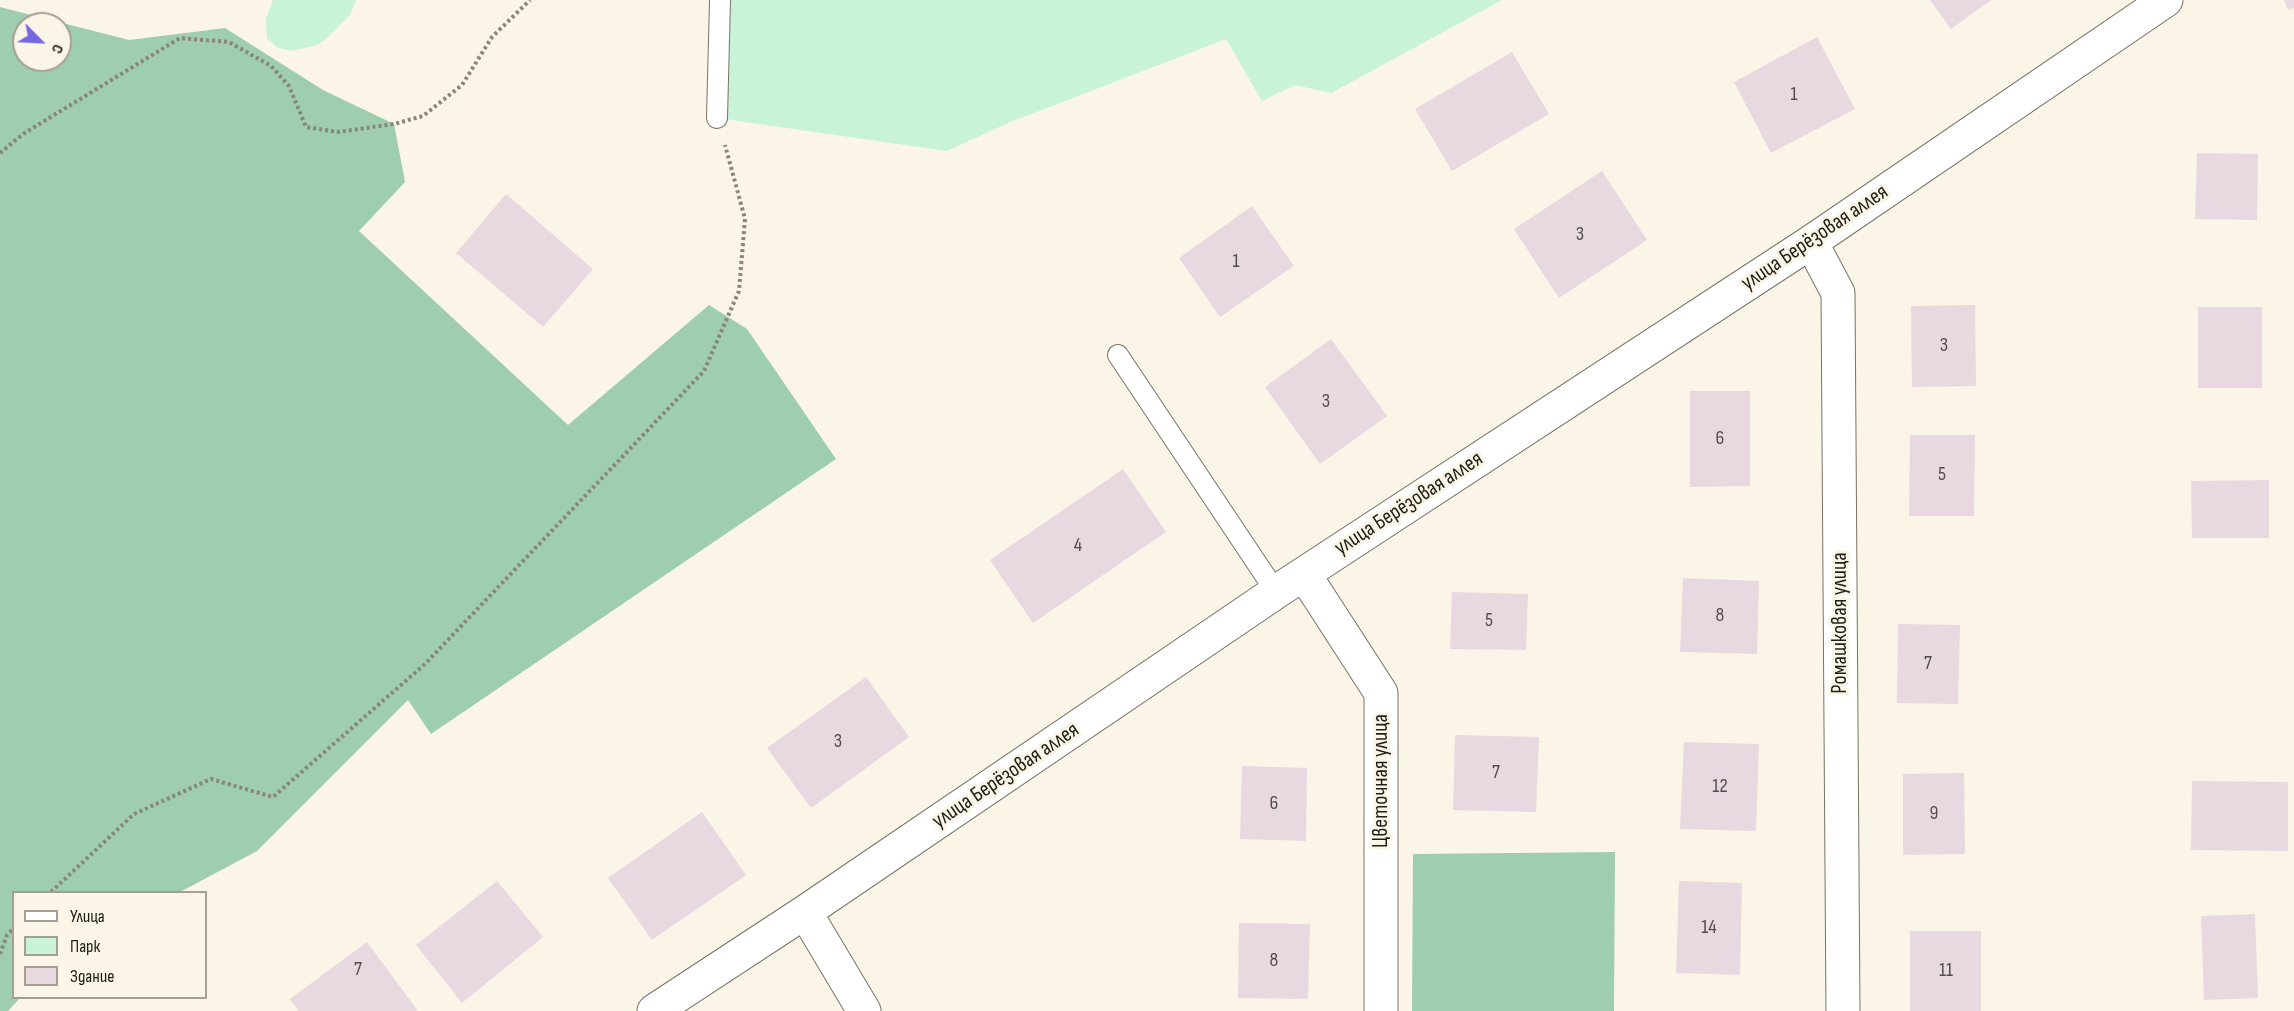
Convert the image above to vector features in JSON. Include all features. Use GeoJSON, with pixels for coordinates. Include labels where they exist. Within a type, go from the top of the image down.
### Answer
{"type":"FeatureCollection","features":[{"type":"Feature","properties":{"kind":"street","name":"улица Берёзовая аллея"},"geometry":{"type":"LineString","coordinates":[[654,1011],[805,912],[1276,592],[1811,242],[2166,0]]}},
{"type":"Feature","properties":{"kind":"street","name":"Ромашковая улица"},"geometry":{"type":"LineString","coordinates":[[1811,242],[1838,292],[1843,1011]]}},
{"type":"Feature","properties":{"kind":"street","name":"Цветочная улица"},"geometry":{"type":"LineString","coordinates":[[1304,574],[1381,693],[1381,1011]]}},
{"type":"Feature","properties":{"kind":"street"},"geometry":{"type":"LineString","coordinates":[[805,912],[864,1011]]}},
{"type":"Feature","properties":{"kind":"lane"},"geometry":{"type":"LineString","coordinates":[[717,118],[720,0]]}},
{"type":"Feature","properties":{"kind":"lane"},"geometry":{"type":"LineString","coordinates":[[1118,355],[1276,592]]}},
{"type":"Feature","properties":{"kind":"path"},"geometry":{"type":"LineString","coordinates":[[0,153],[23,135],[180,39],[229,42],[271,66],[289,86],[306,128],[338,132],[423,116],[462,85],[492,37],[530,0]]}},
{"type":"Feature","properties":{"kind":"path"},"geometry":{"type":"LineString","coordinates":[[52,891],[134,814],[211,779],[273,797],[425,664],[704,371],[739,291],[745,219],[717,118]]}},
{"type":"Feature","properties":{"kind":"path"},"geometry":{"type":"LineString","coordinates":[[0,954],[7,935],[12,930]]}},
{"type":"Feature","properties":{"kind":"green space"},"geometry":{"type":"Polygon","coordinates":[[[273,0],[356,0],[350,15],[325,40],[317,45],[292,51],[278,48],[267,38],[266,19],[273,0]]]}},
{"type":"Feature","properties":{"kind":"green space"},"geometry":{"type":"Polygon","coordinates":[[[720,0],[1502,0],[1331,93],[1295,85],[1262,101],[1226,39],[1008,123],[947,151],[717,118],[720,0]]]}},
{"type":"Feature","properties":{"kind":"green space"},"geometry":{"type":"Polygon","coordinates":[[[0,7],[20,12],[12,12],[12,72],[72,72],[72,25],[129,40],[225,28],[323,90],[394,124],[405,182],[359,231],[568,425],[709,305],[747,329],[836,459],[431,734],[408,700],[257,851],[182,891],[12,891],[12,999],[19,999],[8,1011],[0,1011],[0,7]]]}},
{"type":"Feature","properties":{"kind":"green space"},"geometry":{"type":"Polygon","coordinates":[[[1615,852],[1614,1011],[1412,1011],[1413,854],[1615,852]]]}},
{"type":"Feature","properties":{"kind":"building"},"geometry":{"type":"Polygon","coordinates":[[[1930,0],[1991,0],[1951,29],[1930,0]]]}},
{"type":"Feature","properties":{"kind":"building"},"geometry":{"type":"Polygon","coordinates":[[[2284,0],[2294,0],[2294,8],[2288,10],[2284,0]]]}},
{"type":"Feature","properties":{"kind":"building"},"geometry":{"type":"Polygon","coordinates":[[[1817,37],[1855,109],[1771,153],[1734,82],[1817,37]]]}},
{"type":"Feature","properties":{"kind":"building"},"geometry":{"type":"Polygon","coordinates":[[[1512,52],[1549,114],[1452,171],[1415,109],[1512,52]]]}},
{"type":"Feature","properties":{"kind":"building"},"geometry":{"type":"Polygon","coordinates":[[[2197,153],[2258,154],[2257,220],[2195,219],[2197,153]]]}},
{"type":"Feature","properties":{"kind":"building"},"geometry":{"type":"Polygon","coordinates":[[[1602,171],[1647,240],[1559,298],[1514,229],[1602,171]]]}},
{"type":"Feature","properties":{"kind":"building"},"geometry":{"type":"Polygon","coordinates":[[[506,194],[593,269],[543,327],[456,253],[506,194]]]}},
{"type":"Feature","properties":{"kind":"building"},"geometry":{"type":"Polygon","coordinates":[[[1252,206],[1294,266],[1220,317],[1179,258],[1252,206]]]}},
{"type":"Feature","properties":{"kind":"building"},"geometry":{"type":"Polygon","coordinates":[[[1975,305],[1976,386],[1912,387],[1911,306],[1975,305]]]}},
{"type":"Feature","properties":{"kind":"building"},"geometry":{"type":"Polygon","coordinates":[[[2198,307],[2262,307],[2262,388],[2198,388],[2198,307]]]}},
{"type":"Feature","properties":{"kind":"building"},"geometry":{"type":"Polygon","coordinates":[[[1331,339],[1387,416],[1320,464],[1265,387],[1331,339]]]}},
{"type":"Feature","properties":{"kind":"building"},"geometry":{"type":"Polygon","coordinates":[[[1690,391],[1750,391],[1750,486],[1690,487],[1690,391]]]}},
{"type":"Feature","properties":{"kind":"building"},"geometry":{"type":"Polygon","coordinates":[[[1910,435],[1975,435],[1974,516],[1909,516],[1910,435]]]}},
{"type":"Feature","properties":{"kind":"building"},"geometry":{"type":"Polygon","coordinates":[[[1123,469],[1166,532],[1033,623],[990,560],[1123,469]]]}},
{"type":"Feature","properties":{"kind":"building"},"geometry":{"type":"Polygon","coordinates":[[[2269,480],[2269,538],[2192,538],[2191,481],[2269,480]]]}},
{"type":"Feature","properties":{"kind":"building"},"geometry":{"type":"Polygon","coordinates":[[[1683,578],[1759,581],[1757,654],[1680,652],[1683,578]]]}},
{"type":"Feature","properties":{"kind":"building"},"geometry":{"type":"Polygon","coordinates":[[[1452,592],[1528,594],[1526,650],[1450,649],[1452,592]]]}},
{"type":"Feature","properties":{"kind":"building"},"geometry":{"type":"Polygon","coordinates":[[[1898,624],[1960,625],[1958,704],[1897,703],[1898,624]]]}},
{"type":"Feature","properties":{"kind":"building"},"geometry":{"type":"Polygon","coordinates":[[[866,677],[909,737],[811,808],[767,748],[866,677]]]}},
{"type":"Feature","properties":{"kind":"building"},"geometry":{"type":"Polygon","coordinates":[[[1455,735],[1539,737],[1536,812],[1453,810],[1455,735]]]}},
{"type":"Feature","properties":{"kind":"building"},"geometry":{"type":"Polygon","coordinates":[[[1684,742],[1759,744],[1756,831],[1680,829],[1684,742]]]}},
{"type":"Feature","properties":{"kind":"building"},"geometry":{"type":"Polygon","coordinates":[[[1242,766],[1307,768],[1306,841],[1240,839],[1242,766]]]}},
{"type":"Feature","properties":{"kind":"building"},"geometry":{"type":"Polygon","coordinates":[[[1964,773],[1965,854],[1903,855],[1903,774],[1964,773]]]}},
{"type":"Feature","properties":{"kind":"building"},"geometry":{"type":"Polygon","coordinates":[[[2192,781],[2288,782],[2288,851],[2191,850],[2192,781]]]}},
{"type":"Feature","properties":{"kind":"building"},"geometry":{"type":"Polygon","coordinates":[[[702,812],[746,875],[652,940],[608,878],[702,812]]]}},
{"type":"Feature","properties":{"kind":"building"},"geometry":{"type":"Polygon","coordinates":[[[497,881],[543,937],[462,1003],[416,945],[497,881]]]}},
{"type":"Feature","properties":{"kind":"building"},"geometry":{"type":"Polygon","coordinates":[[[1679,881],[1742,883],[1740,975],[1676,973],[1679,881]]]}},
{"type":"Feature","properties":{"kind":"building"},"geometry":{"type":"Polygon","coordinates":[[[2255,914],[2258,998],[2204,1000],[2201,916],[2255,914]]]}},
{"type":"Feature","properties":{"kind":"building"},"geometry":{"type":"Polygon","coordinates":[[[1239,923],[1310,924],[1308,999],[1238,998],[1239,923]]]}},
{"type":"Feature","properties":{"kind":"building"},"geometry":{"type":"Polygon","coordinates":[[[1910,931],[1981,931],[1981,1011],[1910,1011],[1910,931]]]}},
{"type":"Feature","properties":{"kind":"building"},"geometry":{"type":"Polygon","coordinates":[[[367,942],[418,1011],[299,1011],[290,999],[367,942]]]}}]}
